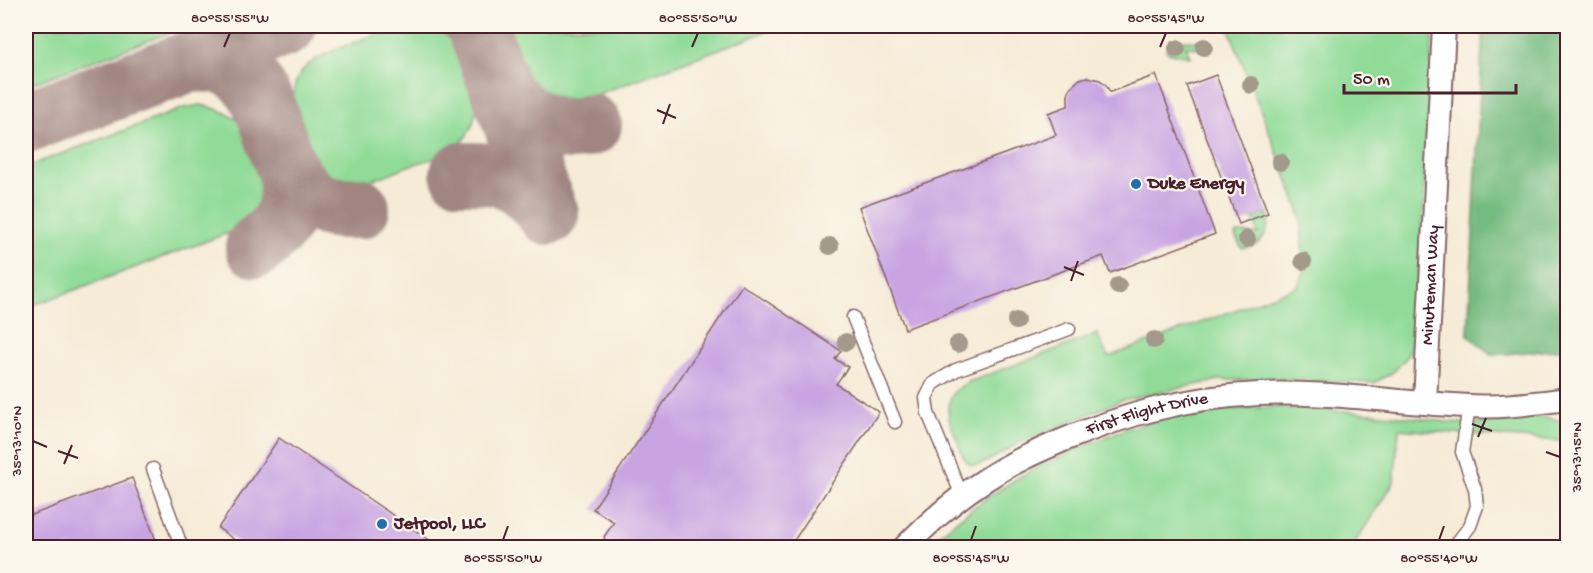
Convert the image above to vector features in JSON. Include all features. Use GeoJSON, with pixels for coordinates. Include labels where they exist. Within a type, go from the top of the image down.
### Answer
{"type":"FeatureCollection","features":[{"type":"Feature","properties":{"kind":"street","name":"Minuteman Way"},"geometry":{"type":"LineString","coordinates":[[1425,402],[1444,26]]}},
{"type":"Feature","properties":{"kind":"street","name":"First Flight Drive"},"geometry":{"type":"LineString","coordinates":[[904,548],[962,496],[988,477],[1026,456],[1100,425],[1142,411],[1180,403],[1259,394],[1301,394],[1425,402]]}},
{"type":"Feature","properties":{"kind":"street"},"geometry":{"type":"LineString","coordinates":[[1425,402],[1469,406],[1568,399]]}},
{"type":"Feature","properties":{"kind":"lane"},"geometry":{"type":"LineString","coordinates":[[853,317],[895,422]]}},
{"type":"Feature","properties":{"kind":"lane"},"geometry":{"type":"LineString","coordinates":[[962,496],[928,413],[926,398],[933,384],[956,370],[1069,329]]}},
{"type":"Feature","properties":{"kind":"lane"},"geometry":{"type":"LineString","coordinates":[[1453,548],[1470,526],[1477,506],[1475,489],[1462,452],[1469,406]]}},
{"type":"Feature","properties":{"kind":"lane"},"geometry":{"type":"LineString","coordinates":[[153,469],[182,548]]}},
{"type":"Feature","properties":{"kind":"green space"},"geometry":{"type":"Polygon","coordinates":[[[26,26],[187,26],[26,86],[26,26]]]}},
{"type":"Feature","properties":{"kind":"green space"},"geometry":{"type":"Polygon","coordinates":[[[399,26],[431,26],[443,33],[458,50],[470,72],[475,95],[476,105],[471,128],[457,147],[450,151],[384,176],[354,182],[330,175],[307,147],[297,121],[294,108],[296,81],[304,69],[322,56],[399,26]]]}},
{"type":"Feature","properties":{"kind":"green space"},"geometry":{"type":"Polygon","coordinates":[[[505,26],[781,26],[582,100],[563,101],[540,92],[531,83],[518,61],[505,26]]]}},
{"type":"Feature","properties":{"kind":"green space"},"geometry":{"type":"Polygon","coordinates":[[[1228,26],[1433,26],[1419,293],[1413,338],[1408,356],[1392,373],[1374,383],[1277,379],[1219,380],[1122,400],[1020,443],[988,461],[972,465],[963,456],[949,419],[948,409],[955,391],[966,383],[1097,334],[1108,357],[1297,287],[1303,274],[1302,223],[1298,207],[1228,26]]]}},
{"type":"Feature","properties":{"kind":"green space"},"geometry":{"type":"Polygon","coordinates":[[[1483,26],[1567,26],[1567,349],[1492,355],[1468,335],[1483,26]]]}},
{"type":"Feature","properties":{"kind":"green space"},"geometry":{"type":"Polygon","coordinates":[[[1185,40],[1207,44],[1210,48],[1206,50],[1186,46],[1190,57],[1166,50],[1168,46],[1185,40]]]}},
{"type":"Feature","properties":{"kind":"green space"},"geometry":{"type":"Polygon","coordinates":[[[201,105],[225,112],[234,118],[254,142],[265,187],[262,200],[255,211],[231,232],[26,308],[26,167],[184,108],[201,105]]]}},
{"type":"Feature","properties":{"kind":"green space"},"geometry":{"type":"Polygon","coordinates":[[[1268,213],[1268,226],[1263,237],[1254,245],[1242,248],[1235,236],[1236,233],[1259,234],[1253,219],[1268,213]]]}},
{"type":"Feature","properties":{"kind":"green space"},"geometry":{"type":"Polygon","coordinates":[[[1272,407],[1320,409],[1465,423],[1487,423],[1528,417],[1547,418],[1567,424],[1567,452],[1561,441],[1399,429],[1394,482],[1352,547],[925,548],[969,511],[1016,479],[1107,436],[1131,427],[1184,415],[1272,407]]]}},
{"type":"Feature","properties":{"kind":"building"},"geometry":{"type":"Polygon","coordinates":[[[1156,75],[1215,234],[1110,273],[1103,256],[905,329],[859,207],[1056,135],[1048,113],[1068,106],[1070,88],[1080,79],[1087,77],[1100,80],[1110,92],[1156,75]]]}},
{"type":"Feature","properties":{"kind":"building"},"geometry":{"type":"Polygon","coordinates":[[[1216,75],[1268,213],[1239,224],[1187,86],[1216,75]]]}},
{"type":"Feature","properties":{"kind":"building"},"geometry":{"type":"Polygon","coordinates":[[[742,285],[841,351],[835,359],[848,367],[836,384],[879,412],[789,548],[607,548],[604,537],[614,522],[593,509],[742,285]]]}},
{"type":"Feature","properties":{"kind":"building"},"geometry":{"type":"Polygon","coordinates":[[[279,438],[441,548],[246,548],[218,528],[279,438]]]}},
{"type":"Feature","properties":{"kind":"building"},"geometry":{"type":"Polygon","coordinates":[[[132,478],[159,548],[26,548],[26,517],[132,478]]]}},
{"type":"Feature","properties":{"kind":"taxiway"},"geometry":{"type":"LineString","coordinates":[[26,122],[285,26]]}},
{"type":"Feature","properties":{"kind":"taxiway"},"geometry":{"type":"LineString","coordinates":[[477,26],[548,214]]}},
{"type":"Feature","properties":{"kind":"taxiway"},"geometry":{"type":"LineString","coordinates":[[188,62],[207,61],[237,70],[252,84],[263,102],[286,165],[296,183],[311,198],[332,207],[359,208]]}},
{"type":"Feature","properties":{"kind":"taxiway"},"geometry":{"type":"LineString","coordinates":[[503,94],[518,108],[543,124],[562,129],[578,129],[591,125]]}},
{"type":"Feature","properties":{"kind":"taxiway"},"geometry":{"type":"LineString","coordinates":[[256,247],[275,231],[285,215],[289,196],[289,172]]}},
{"type":"Feature","properties":{"kind":"taxiway"},"geometry":{"type":"LineString","coordinates":[[461,173],[490,174],[511,180],[529,193],[548,214]]}},
{"type":"Feature","properties":{"kind":"place","name":"Duke Energy"},"geometry":{"type":"Point","coordinates":[1136,184]}},
{"type":"Feature","properties":{"kind":"place","name":"Jetpool, LLC"},"geometry":{"type":"Point","coordinates":[382,524]}}]}
